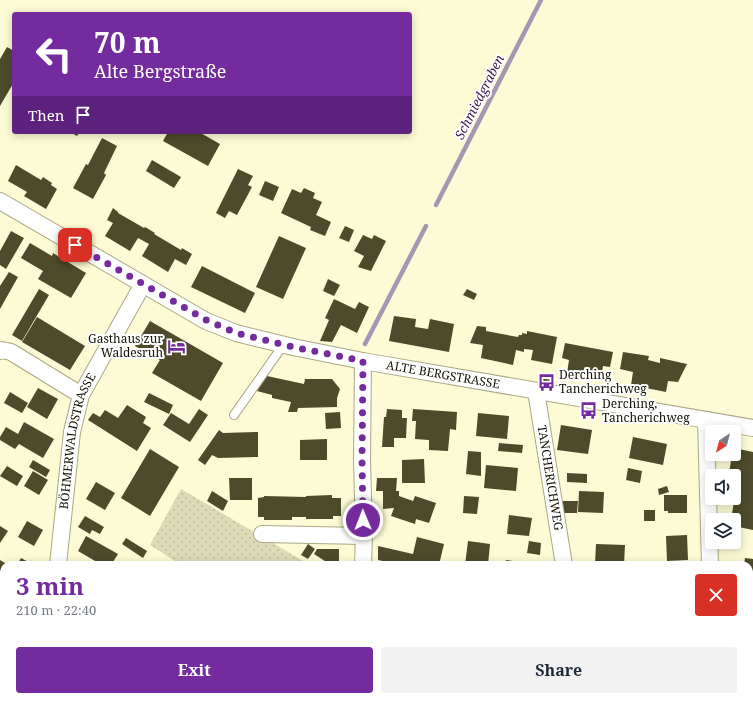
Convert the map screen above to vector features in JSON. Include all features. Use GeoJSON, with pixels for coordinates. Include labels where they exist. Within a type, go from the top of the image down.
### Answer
{"type":"FeatureCollection","features":[{"type":"Feature","properties":{"kind":"street","name":"ALTE BERGSTRASSE"},"geometry":{"type":"LineString","coordinates":[[0,201],[206,320],[236,333],[363,361],[753,428]]}},
{"type":"Feature","properties":{"kind":"street","name":"BÖHMERWALDSTRASSE"},"geometry":{"type":"LineString","coordinates":[[58,561],[72,432],[81,395],[143,284]]}},
{"type":"Feature","properties":{"kind":"street"},"geometry":{"type":"LineString","coordinates":[[0,351],[11,352],[81,395]]}},
{"type":"Feature","properties":{"kind":"street"},"geometry":{"type":"LineString","coordinates":[[363,361],[363,561]]}},
{"type":"Feature","properties":{"kind":"street","name":"TANCHERICHWEG"},"geometry":{"type":"LineString","coordinates":[[536,391],[563,561]]}},
{"type":"Feature","properties":{"kind":"street"},"geometry":{"type":"LineString","coordinates":[[706,420],[710,561]]}},
{"type":"Feature","properties":{"kind":"street"},"geometry":{"type":"LineString","coordinates":[[262,534],[364,536]]}},
{"type":"Feature","properties":{"kind":"lane"},"geometry":{"type":"LineString","coordinates":[[234,415],[284,344]]}},
{"type":"Feature","properties":{"kind":"shaded area"},"geometry":{"type":"Polygon","coordinates":[[[181,489],[303,561],[175,561],[150,545],[181,489]]]}},
{"type":"Feature","properties":{"kind":"building"},"geometry":{"type":"Polygon","coordinates":[[[7,47],[12,50],[12,85],[0,106],[0,59],[7,47]]]}},
{"type":"Feature","properties":{"kind":"building"},"geometry":{"type":"Polygon","coordinates":[[[167,134],[202,134],[220,144],[208,166],[163,141],[167,134]]]}},
{"type":"Feature","properties":{"kind":"building"},"geometry":{"type":"Polygon","coordinates":[[[102,138],[117,146],[104,173],[106,175],[93,199],[73,188],[86,164],[88,165],[102,138]]]}},
{"type":"Feature","properties":{"kind":"building"},"geometry":{"type":"Polygon","coordinates":[[[152,160],[181,177],[174,188],[146,171],[152,160]]]}},
{"type":"Feature","properties":{"kind":"building"},"geometry":{"type":"Polygon","coordinates":[[[16,165],[41,180],[43,177],[52,183],[51,185],[57,189],[46,209],[24,196],[27,192],[8,181],[16,165]]]}},
{"type":"Feature","properties":{"kind":"building"},"geometry":{"type":"Polygon","coordinates":[[[238,169],[253,176],[248,185],[252,187],[237,215],[229,211],[225,218],[216,213],[238,169]]]}},
{"type":"Feature","properties":{"kind":"building"},"geometry":{"type":"Polygon","coordinates":[[[265,181],[279,187],[273,201],[259,195],[265,181]]]}},
{"type":"Feature","properties":{"kind":"building"},"geometry":{"type":"Polygon","coordinates":[[[304,188],[315,193],[313,198],[322,202],[316,215],[331,222],[325,236],[310,230],[311,227],[281,213],[292,189],[301,193],[304,188]]]}},
{"type":"Feature","properties":{"kind":"building"},"geometry":{"type":"Polygon","coordinates":[[[113,208],[118,213],[144,228],[145,227],[181,250],[182,248],[192,254],[186,265],[175,259],[168,272],[142,256],[149,244],[138,238],[130,251],[105,236],[113,223],[107,220],[113,208]]]}},
{"type":"Feature","properties":{"kind":"building"},"geometry":{"type":"Polygon","coordinates":[[[345,226],[354,230],[349,242],[339,238],[345,226]]]}},
{"type":"Feature","properties":{"kind":"building"},"geometry":{"type":"Polygon","coordinates":[[[11,231],[24,238],[6,269],[0,265],[0,251],[11,231]]]}},
{"type":"Feature","properties":{"kind":"building"},"geometry":{"type":"Polygon","coordinates":[[[363,235],[372,239],[374,235],[386,241],[371,271],[358,267],[364,256],[354,251],[363,235]]]}},
{"type":"Feature","properties":{"kind":"building"},"geometry":{"type":"Polygon","coordinates":[[[279,236],[306,248],[283,299],[256,287],[279,236]]]}},
{"type":"Feature","properties":{"kind":"building"},"geometry":{"type":"Polygon","coordinates":[[[30,243],[52,256],[53,253],[86,273],[71,298],[38,279],[43,271],[21,258],[30,243]]]}},
{"type":"Feature","properties":{"kind":"building"},"geometry":{"type":"Polygon","coordinates":[[[202,266],[255,293],[245,313],[191,287],[202,266]]]}},
{"type":"Feature","properties":{"kind":"building"},"geometry":{"type":"Polygon","coordinates":[[[9,272],[18,277],[0,309],[0,286],[9,272]]]}},
{"type":"Feature","properties":{"kind":"building"},"geometry":{"type":"Polygon","coordinates":[[[328,279],[340,285],[334,296],[323,291],[328,279]]]}},
{"type":"Feature","properties":{"kind":"building"},"geometry":{"type":"Polygon","coordinates":[[[39,289],[49,295],[22,341],[12,335],[39,289]]]}},
{"type":"Feature","properties":{"kind":"building"},"geometry":{"type":"Polygon","coordinates":[[[467,289],[477,294],[474,300],[463,295],[467,289]]]}},
{"type":"Feature","properties":{"kind":"building"},"geometry":{"type":"Polygon","coordinates":[[[334,299],[355,309],[359,302],[369,307],[357,333],[341,325],[332,342],[320,341],[329,320],[325,318],[334,299]]]}},
{"type":"Feature","properties":{"kind":"building"},"geometry":{"type":"Polygon","coordinates":[[[394,316],[416,319],[415,327],[428,329],[430,319],[454,324],[449,352],[389,341],[394,316]]]}},
{"type":"Feature","properties":{"kind":"building"},"geometry":{"type":"Polygon","coordinates":[[[37,317],[85,346],[70,370],[22,342],[37,317]]]}},
{"type":"Feature","properties":{"kind":"building"},"geometry":{"type":"Polygon","coordinates":[[[150,321],[223,363],[201,401],[152,373],[160,360],[135,346],[150,321]]]}},
{"type":"Feature","properties":{"kind":"building"},"geometry":{"type":"Polygon","coordinates":[[[477,326],[486,327],[486,331],[518,337],[519,335],[522,335],[522,333],[527,334],[527,331],[557,337],[552,364],[531,360],[533,350],[524,349],[524,352],[516,350],[513,365],[481,358],[483,345],[470,343],[477,326]]]}},
{"type":"Feature","properties":{"kind":"building"},"geometry":{"type":"Polygon","coordinates":[[[565,343],[613,352],[610,367],[603,366],[601,379],[567,373],[569,360],[562,358],[565,343]]]}},
{"type":"Feature","properties":{"kind":"building"},"geometry":{"type":"Polygon","coordinates":[[[623,352],[649,356],[648,360],[660,363],[660,358],[687,364],[678,382],[668,381],[666,392],[631,385],[633,372],[620,369],[623,352]]]}},
{"type":"Feature","properties":{"kind":"building"},"geometry":{"type":"Polygon","coordinates":[[[267,376],[304,384],[305,379],[332,379],[340,389],[337,398],[337,407],[298,408],[297,412],[288,412],[291,402],[272,398],[272,395],[257,391],[267,376]]]}},
{"type":"Feature","properties":{"kind":"building"},"geometry":{"type":"Polygon","coordinates":[[[541,378],[552,380],[551,386],[540,384],[541,378]]]}},
{"type":"Feature","properties":{"kind":"building"},"geometry":{"type":"Polygon","coordinates":[[[38,388],[58,399],[47,419],[27,407],[38,388]]]}},
{"type":"Feature","properties":{"kind":"building"},"geometry":{"type":"Polygon","coordinates":[[[10,392],[28,403],[22,413],[4,403],[10,392]]]}},
{"type":"Feature","properties":{"kind":"building"},"geometry":{"type":"Polygon","coordinates":[[[149,393],[173,405],[169,414],[144,402],[149,393]]]}},
{"type":"Feature","properties":{"kind":"building"},"geometry":{"type":"Polygon","coordinates":[[[127,405],[146,417],[143,423],[151,428],[137,451],[88,420],[93,413],[100,417],[105,410],[118,418],[127,405]]]}},
{"type":"Feature","properties":{"kind":"building"},"geometry":{"type":"Polygon","coordinates":[[[199,409],[208,415],[190,442],[163,425],[171,413],[189,424],[199,409]]]}},
{"type":"Feature","properties":{"kind":"building"},"geometry":{"type":"Polygon","coordinates":[[[387,409],[402,410],[402,418],[407,418],[406,438],[394,438],[394,447],[382,447],[384,417],[386,417],[387,409]]]}},
{"type":"Feature","properties":{"kind":"building"},"geometry":{"type":"Polygon","coordinates":[[[413,409],[457,412],[456,430],[450,429],[448,451],[429,450],[429,440],[415,439],[416,421],[412,421],[413,409]]]}},
{"type":"Feature","properties":{"kind":"building"},"geometry":{"type":"Polygon","coordinates":[[[340,412],[341,428],[326,429],[325,413],[340,412]]]}},
{"type":"Feature","properties":{"kind":"building"},"geometry":{"type":"Polygon","coordinates":[[[478,413],[509,416],[507,439],[476,436],[478,413]]]}},
{"type":"Feature","properties":{"kind":"building"},"geometry":{"type":"Polygon","coordinates":[[[24,422],[54,439],[43,458],[19,444],[15,449],[0,440],[0,437],[6,427],[18,434],[24,422]]]}},
{"type":"Feature","properties":{"kind":"building"},"geometry":{"type":"Polygon","coordinates":[[[561,425],[592,430],[588,454],[557,450],[561,425]]]}},
{"type":"Feature","properties":{"kind":"building"},"geometry":{"type":"Polygon","coordinates":[[[219,430],[223,433],[258,432],[258,457],[218,458],[212,455],[205,465],[198,460],[219,430]]]}},
{"type":"Feature","properties":{"kind":"building"},"geometry":{"type":"Polygon","coordinates":[[[633,437],[667,444],[663,465],[629,458],[633,437]]]}},
{"type":"Feature","properties":{"kind":"building"},"geometry":{"type":"Polygon","coordinates":[[[327,439],[327,460],[300,460],[300,440],[327,439]]]}},
{"type":"Feature","properties":{"kind":"building"},"geometry":{"type":"Polygon","coordinates":[[[499,443],[523,445],[522,453],[498,451],[499,443]]]}},
{"type":"Feature","properties":{"kind":"building"},"geometry":{"type":"Polygon","coordinates":[[[150,449],[179,467],[150,516],[121,498],[150,449]]]}},
{"type":"Feature","properties":{"kind":"building"},"geometry":{"type":"Polygon","coordinates":[[[741,449],[753,452],[753,530],[741,527],[741,513],[732,513],[733,505],[741,505],[741,469],[730,469],[731,461],[741,461],[741,449]]]}},
{"type":"Feature","properties":{"kind":"building"},"geometry":{"type":"Polygon","coordinates":[[[468,451],[481,452],[481,476],[466,474],[468,451]]]}},
{"type":"Feature","properties":{"kind":"building"},"geometry":{"type":"Polygon","coordinates":[[[424,459],[425,483],[402,483],[402,460],[424,459]]]}},
{"type":"Feature","properties":{"kind":"building"},"geometry":{"type":"Polygon","coordinates":[[[33,460],[50,470],[46,477],[29,467],[33,460]]]}},
{"type":"Feature","properties":{"kind":"building"},"geometry":{"type":"Polygon","coordinates":[[[486,465],[518,468],[516,491],[484,488],[486,465]]]}},
{"type":"Feature","properties":{"kind":"building"},"geometry":{"type":"Polygon","coordinates":[[[7,466],[23,476],[17,486],[0,476],[7,466]]]}},
{"type":"Feature","properties":{"kind":"building"},"geometry":{"type":"Polygon","coordinates":[[[628,468],[642,471],[640,483],[626,480],[628,468]]]}},
{"type":"Feature","properties":{"kind":"building"},"geometry":{"type":"Polygon","coordinates":[[[33,471],[48,480],[39,495],[24,486],[33,471]]]}},
{"type":"Feature","properties":{"kind":"building"},"geometry":{"type":"Polygon","coordinates":[[[567,473],[587,474],[587,483],[567,482],[567,473]]]}},
{"type":"Feature","properties":{"kind":"building"},"geometry":{"type":"Polygon","coordinates":[[[229,478],[252,478],[252,500],[230,500],[229,478]]]}},
{"type":"Feature","properties":{"kind":"building"},"geometry":{"type":"Polygon","coordinates":[[[377,478],[397,478],[396,491],[399,491],[399,496],[413,501],[415,496],[436,503],[429,523],[416,519],[415,524],[391,516],[394,508],[383,509],[383,491],[376,491],[377,478]]]}},
{"type":"Feature","properties":{"kind":"building"},"geometry":{"type":"Polygon","coordinates":[[[96,482],[115,493],[105,510],[86,499],[96,482]]]}},
{"type":"Feature","properties":{"kind":"building"},"geometry":{"type":"Polygon","coordinates":[[[667,486],[669,492],[659,495],[658,489],[667,486]]]}},
{"type":"Feature","properties":{"kind":"building"},"geometry":{"type":"Polygon","coordinates":[[[212,491],[228,501],[223,511],[207,501],[212,491]]]}},
{"type":"Feature","properties":{"kind":"building"},"geometry":{"type":"Polygon","coordinates":[[[579,491],[604,492],[603,513],[578,512],[579,491]]]}},
{"type":"Feature","properties":{"kind":"building"},"geometry":{"type":"Polygon","coordinates":[[[332,495],[332,498],[341,498],[341,516],[333,516],[333,519],[306,519],[306,517],[292,517],[292,520],[264,520],[264,517],[258,517],[258,498],[264,496],[306,497],[332,495]]]}},
{"type":"Feature","properties":{"kind":"building"},"geometry":{"type":"Polygon","coordinates":[[[664,495],[687,495],[687,513],[668,513],[668,511],[664,511],[664,495]]]}},
{"type":"Feature","properties":{"kind":"building"},"geometry":{"type":"Polygon","coordinates":[[[464,496],[479,497],[477,514],[463,513],[464,496]]]}},
{"type":"Feature","properties":{"kind":"building"},"geometry":{"type":"Polygon","coordinates":[[[559,501],[578,501],[577,513],[561,513],[559,501]]]}},
{"type":"Feature","properties":{"kind":"building"},"geometry":{"type":"Polygon","coordinates":[[[644,510],[655,510],[655,521],[644,521],[644,510]]]}},
{"type":"Feature","properties":{"kind":"building"},"geometry":{"type":"Polygon","coordinates":[[[509,515],[532,518],[529,536],[507,534],[509,515]]]}},
{"type":"Feature","properties":{"kind":"building"},"geometry":{"type":"Polygon","coordinates":[[[85,516],[104,527],[100,534],[92,530],[90,534],[78,527],[85,516]]]}},
{"type":"Feature","properties":{"kind":"building"},"geometry":{"type":"Polygon","coordinates":[[[27,521],[43,530],[34,546],[18,537],[27,521]]]}},
{"type":"Feature","properties":{"kind":"building"},"geometry":{"type":"Polygon","coordinates":[[[0,526],[8,531],[0,543],[0,526]]]}},
{"type":"Feature","properties":{"kind":"building"},"geometry":{"type":"Polygon","coordinates":[[[687,535],[688,560],[667,561],[666,536],[687,535]]]}},
{"type":"Feature","properties":{"kind":"building"},"geometry":{"type":"Polygon","coordinates":[[[86,536],[118,554],[114,561],[95,561],[78,551],[86,536]]]}},
{"type":"Feature","properties":{"kind":"building"},"geometry":{"type":"Polygon","coordinates":[[[417,537],[444,544],[440,561],[378,560],[378,546],[413,554],[417,537]]]}},
{"type":"Feature","properties":{"kind":"building"},"geometry":{"type":"Polygon","coordinates":[[[126,538],[147,551],[143,558],[122,544],[126,538]]]}},
{"type":"Feature","properties":{"kind":"building"},"geometry":{"type":"Polygon","coordinates":[[[468,541],[490,544],[488,561],[466,561],[468,541]]]}},
{"type":"Feature","properties":{"kind":"building"},"geometry":{"type":"Polygon","coordinates":[[[529,541],[541,543],[540,555],[527,553],[529,541]]]}},
{"type":"Feature","properties":{"kind":"building"},"geometry":{"type":"Polygon","coordinates":[[[308,544],[315,549],[308,559],[301,555],[308,544]]]}},
{"type":"Feature","properties":{"kind":"building"},"geometry":{"type":"Polygon","coordinates":[[[596,544],[625,545],[624,561],[595,561],[596,544]]]}},
{"type":"Feature","properties":{"kind":"building"},"geometry":{"type":"Polygon","coordinates":[[[317,549],[339,549],[339,561],[325,561],[314,554],[317,549]]]}},
{"type":"Feature","properties":{"kind":"building"},"geometry":{"type":"Polygon","coordinates":[[[21,558],[27,561],[19,561],[21,558]]]}},
{"type":"Feature","properties":{"kind":"building"},"geometry":{"type":"Polygon","coordinates":[[[745,558],[753,559],[753,561],[745,561],[745,558]]]}},
{"type":"Feature","properties":{"kind":"waterway","name":"Schmiedgraben"},"geometry":{"type":"LineString","coordinates":[[436,205],[541,0]]}},
{"type":"Feature","properties":{"kind":"waterway","name":"Schmiedgraben"},"geometry":{"type":"LineString","coordinates":[[365,344],[426,226]]}},
{"type":"Feature","properties":{"kind":"place","name":"Gasthaus zur Waldesruh"},"geometry":{"type":"Point","coordinates":[176,346]}},
{"type":"Feature","properties":{"kind":"place","name":"Derching Tancherichweg"},"geometry":{"type":"Point","coordinates":[546,382]}},
{"type":"Feature","properties":{"kind":"place","name":"Derching, Tancherichweg"},"geometry":{"type":"Point","coordinates":[589,411]}},
{"type":"Feature","properties":{"kind":"route"},"geometry":{"type":"LineString","coordinates":[[75,245],[206,320],[236,333],[293,347],[363,361],[363,520]]}}]}
